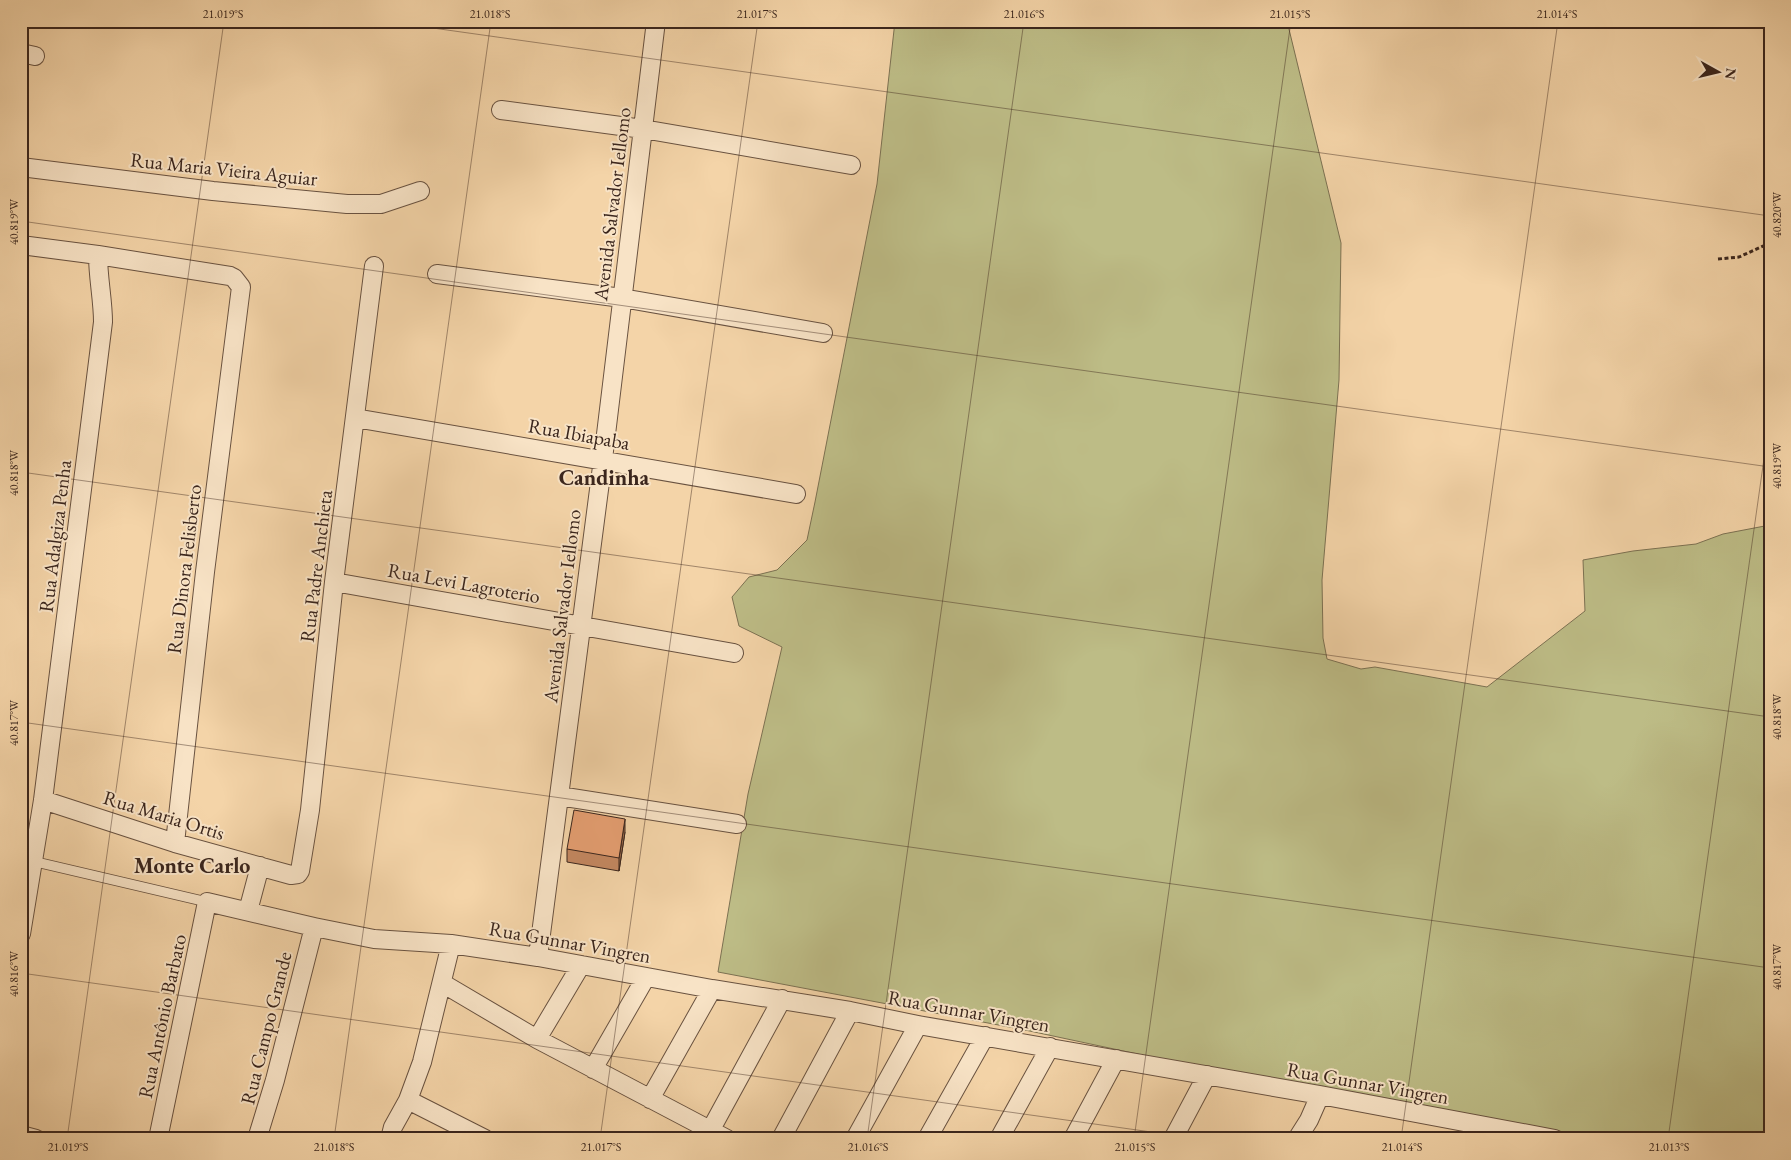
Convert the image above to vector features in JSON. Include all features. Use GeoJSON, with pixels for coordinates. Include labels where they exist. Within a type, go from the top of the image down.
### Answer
{"type":"FeatureCollection","features":[{"type":"Feature","properties":{"kind":"street","name":"Avenida Salvador Iellomo"},"geometry":{"type":"LineString","coordinates":[[538,957],[656,21]]}},
{"type":"Feature","properties":{"kind":"street"},"geometry":{"type":"LineString","coordinates":[[501,110],[643,129],[851,165]]}},
{"type":"Feature","properties":{"kind":"street","name":"Rua Maria Vieira Aguiar"},"geometry":{"type":"LineString","coordinates":[[21,167],[213,191],[347,204],[381,204],[420,190]]}},
{"type":"Feature","properties":{"kind":"street"},"geometry":{"type":"LineString","coordinates":[[21,245],[98,255]]}},
{"type":"Feature","properties":{"kind":"street","name":"Rua Dinora Felisberto"},"geometry":{"type":"LineString","coordinates":[[98,255],[230,276],[241,287],[205,572],[175,843]]}},
{"type":"Feature","properties":{"kind":"street","name":"Rua Adalgiza Penha"},"geometry":{"type":"LineString","coordinates":[[21,934],[27,860],[43,800],[103,322],[104,309],[99,284],[98,255]]}},
{"type":"Feature","properties":{"kind":"street","name":"Rua Padre Anchieta"},"geometry":{"type":"LineString","coordinates":[[300,871],[310,810],[334,582],[374,266]]}},
{"type":"Feature","properties":{"kind":"street"},"geometry":{"type":"LineString","coordinates":[[438,274],[622,298],[823,333]]}},
{"type":"Feature","properties":{"kind":"street","name":"Rua Ibiapaba"},"geometry":{"type":"LineString","coordinates":[[355,418],[602,459],[796,494]]}},
{"type":"Feature","properties":{"kind":"street","name":"Rua Levi Lagroterio"},"geometry":{"type":"LineString","coordinates":[[334,582],[734,653]]}},
{"type":"Feature","properties":{"kind":"street"},"geometry":{"type":"LineString","coordinates":[[559,796],[737,824]]}},
{"type":"Feature","properties":{"kind":"street","name":"Rua Maria Ortis"},"geometry":{"type":"LineString","coordinates":[[43,800],[175,843],[291,875],[298,874],[300,871]]}},
{"type":"Feature","properties":{"kind":"street"},"geometry":{"type":"LineString","coordinates":[[248,911],[260,866]]}},
{"type":"Feature","properties":{"kind":"street","name":"Rua Gunnar Vingren"},"geometry":{"type":"LineString","coordinates":[[207,902],[374,938],[451,944],[581,964],[712,989],[782,999],[918,1025],[1320,1095],[1556,1139]]}},
{"type":"Feature","properties":{"kind":"street","name":"Rua Antônio Barbato"},"geometry":{"type":"LineString","coordinates":[[158,1139],[207,902]]}},
{"type":"Feature","properties":{"kind":"street","name":"Rua Campo Grande"},"geometry":{"type":"LineString","coordinates":[[257,1139],[275,1080],[314,926]]}},
{"type":"Feature","properties":{"kind":"street"},"geometry":{"type":"LineString","coordinates":[[390,1139],[393,1127],[408,1100],[422,1062],[451,944]]}},
{"type":"Feature","properties":{"kind":"street"},"geometry":{"type":"LineString","coordinates":[[537,1039],[581,964]]}},
{"type":"Feature","properties":{"kind":"street"},"geometry":{"type":"LineString","coordinates":[[593,1069],[646,977]]}},
{"type":"Feature","properties":{"kind":"street"},"geometry":{"type":"LineString","coordinates":[[442,983],[537,1039],[727,1139]]}},
{"type":"Feature","properties":{"kind":"street"},"geometry":{"type":"LineString","coordinates":[[650,1099],[712,989]]}},
{"type":"Feature","properties":{"kind":"street"},"geometry":{"type":"LineString","coordinates":[[710,1131],[782,999]]}},
{"type":"Feature","properties":{"kind":"street"},"geometry":{"type":"LineString","coordinates":[[781,1139],[850,1011]]}},
{"type":"Feature","properties":{"kind":"street"},"geometry":{"type":"LineString","coordinates":[[855,1139],[918,1025]]}},
{"type":"Feature","properties":{"kind":"street"},"geometry":{"type":"LineString","coordinates":[[926,1139],[985,1036]]}},
{"type":"Feature","properties":{"kind":"street"},"geometry":{"type":"LineString","coordinates":[[999,1139],[1050,1047]]}},
{"type":"Feature","properties":{"kind":"street"},"geometry":{"type":"LineString","coordinates":[[1073,1139],[1116,1059]]}},
{"type":"Feature","properties":{"kind":"street"},"geometry":{"type":"LineString","coordinates":[[1173,1139],[1207,1075]]}},
{"type":"Feature","properties":{"kind":"street"},"geometry":{"type":"LineString","coordinates":[[1297,1139],[1309,1120],[1320,1095]]}},
{"type":"Feature","properties":{"kind":"street"},"geometry":{"type":"LineString","coordinates":[[408,1100],[485,1139]]}},
{"type":"Feature","properties":{"kind":"street"},"geometry":{"type":"LineString","coordinates":[[21,1135],[36,1139]]}},
{"type":"Feature","properties":{"kind":"lane"},"geometry":{"type":"LineString","coordinates":[[27,860],[207,902]]}},
{"type":"Feature","properties":{"kind":"path"},"geometry":{"type":"LineString","coordinates":[[1718,259],[1739,257],[1770,243]]}},
{"type":"Feature","properties":{"kind":"shaded area"},"geometry":{"type":"Polygon","coordinates":[[[895,21],[1287,21],[1341,243],[1339,380],[1322,580],[1323,638],[1327,659],[1361,669],[1375,667],[1487,687],[1585,611],[1583,560],[1633,551],[1696,544],[1723,534],[1770,525],[1770,1139],[1596,1139],[1306,1090],[1025,1030],[718,972],[748,794],[782,647],[739,626],[732,597],[749,577],[777,570],[807,540],[877,184],[895,21]]]}},
{"type":"Feature","properties":{"kind":"building"},"geometry":{"type":"Polygon","coordinates":[[[574,810],[625,819],[619,858],[567,849],[574,810]]]}},
{"type":"Feature","properties":{"kind":"district","name":"Candinha"},"geometry":{"type":"Point","coordinates":[604,477]}},
{"type":"Feature","properties":{"kind":"district","name":"Monte Carlo"},"geometry":{"type":"Point","coordinates":[192,865]}}]}
